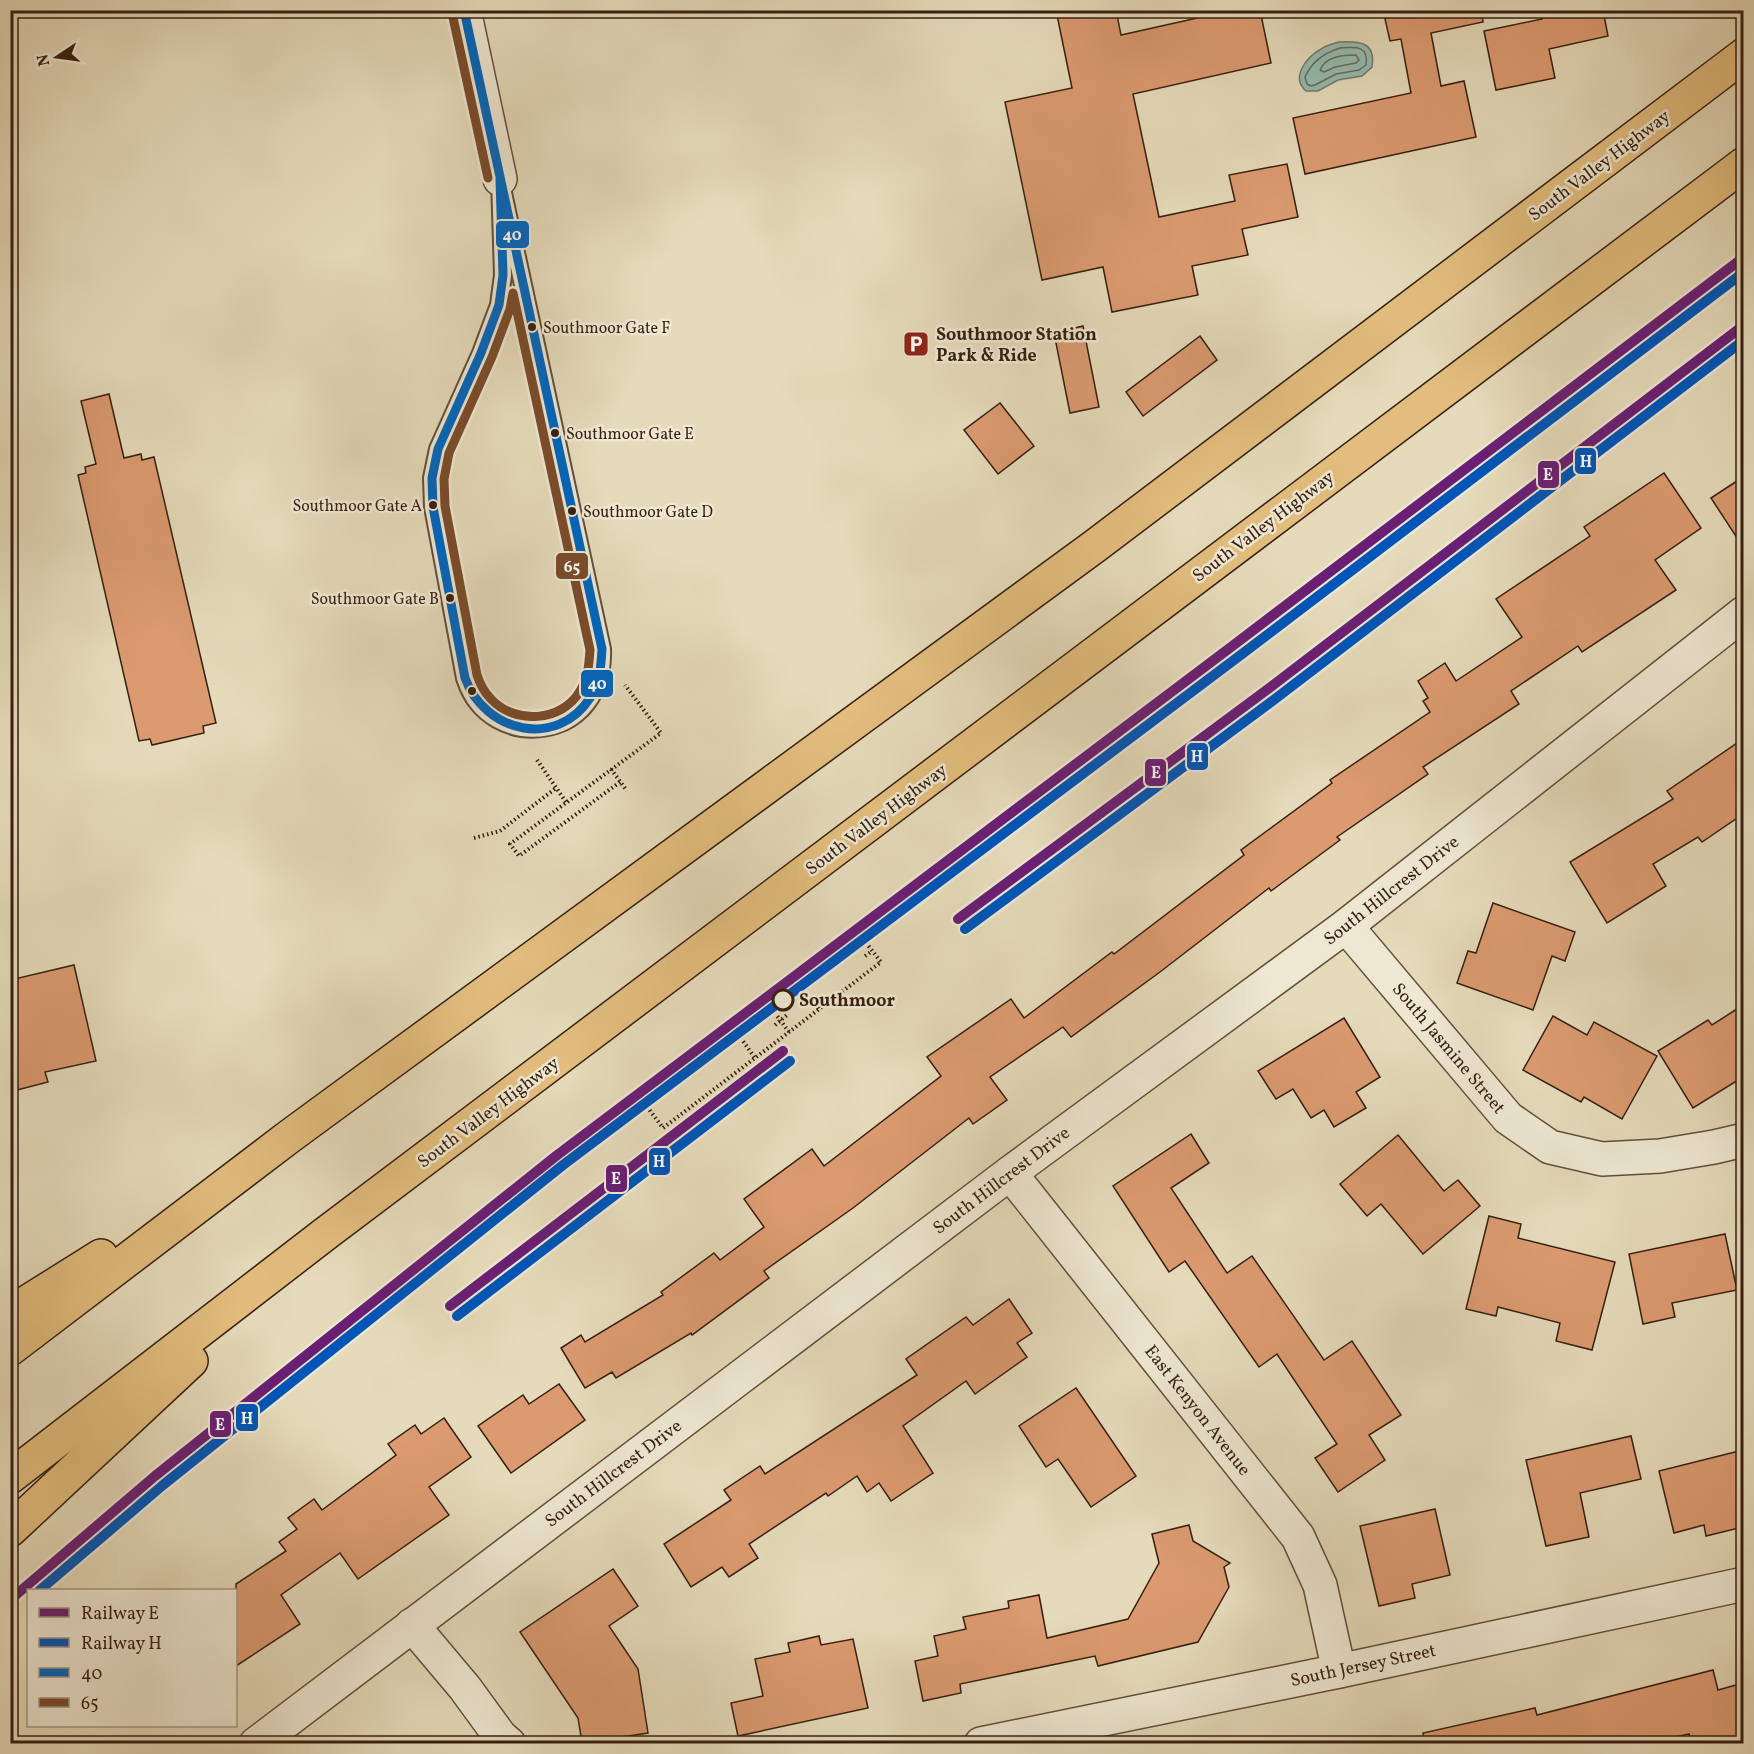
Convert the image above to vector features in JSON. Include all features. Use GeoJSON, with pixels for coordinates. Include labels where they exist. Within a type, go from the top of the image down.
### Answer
{"type":"FeatureCollection","features":[{"type":"Feature","properties":{"kind":"highway","name":"South Valley Highway"},"geometry":{"type":"LineString","coordinates":[[10,1349],[290,1136],[1095,546],[1743,56]]}},
{"type":"Feature","properties":{"kind":"highway","name":"South Valley Highway"},"geometry":{"type":"LineString","coordinates":[[10,1477],[326,1234],[1743,164]]}},
{"type":"Feature","properties":{"kind":"highway"},"geometry":{"type":"LineString","coordinates":[[10,1313],[290,1136]]}},
{"type":"Feature","properties":{"kind":"highway"},"geometry":{"type":"LineString","coordinates":[[10,1530],[326,1234]]}},
{"type":"Feature","properties":{"kind":"street"},"geometry":{"type":"LineString","coordinates":[[464,10],[500,179]]}},
{"type":"Feature","properties":{"kind":"street","name":"South Hillcrest Drive"},"geometry":{"type":"LineString","coordinates":[[256,1743],[1010,1173],[1346,926],[1743,613]]}},
{"type":"Feature","properties":{"kind":"street","name":"South Jasmine Street"},"geometry":{"type":"LineString","coordinates":[[1346,926],[1508,1118],[1550,1147],[1602,1159],[1660,1156],[1743,1140]]}},
{"type":"Feature","properties":{"kind":"street","name":"East Kenyon Avenue"},"geometry":{"type":"LineString","coordinates":[[1010,1173],[1298,1537],[1320,1585],[1339,1671]]}},
{"type":"Feature","properties":{"kind":"street","name":"South Jersey Street"},"geometry":{"type":"LineString","coordinates":[[981,1743],[1339,1671],[1743,1584]]}},
{"type":"Feature","properties":{"kind":"street"},"geometry":{"type":"LineString","coordinates":[[412,1625],[465,1688],[500,1736],[509,1743]]}},
{"type":"Feature","properties":{"kind":"lane"},"geometry":{"type":"LineString","coordinates":[[500,179],[602,650],[600,678],[586,705],[566,721],[535,729],[513,726],[494,718],[478,704],[470,692],[465,678],[433,507],[432,478],[438,449],[481,353],[499,305],[503,275],[500,179]]}},
{"type":"Feature","properties":{"kind":"path"},"geometry":{"type":"LineString","coordinates":[[620,782],[519,856],[510,844],[661,733],[625,685]]}},
{"type":"Feature","properties":{"kind":"path"},"geometry":{"type":"LineString","coordinates":[[537,760],[567,802]]}},
{"type":"Feature","properties":{"kind":"path"},"geometry":{"type":"LineString","coordinates":[[611,769],[627,790]]}},
{"type":"Feature","properties":{"kind":"path"},"geometry":{"type":"LineString","coordinates":[[474,838],[500,831],[556,788]]}},
{"type":"Feature","properties":{"kind":"path"},"geometry":{"type":"LineString","coordinates":[[863,939],[872,951],[881,962],[663,1128],[645,1104],[863,939]]}},
{"type":"Feature","properties":{"kind":"path"},"geometry":{"type":"LineString","coordinates":[[865,956],[872,951]]}},
{"type":"Feature","properties":{"kind":"path"},"geometry":{"type":"LineString","coordinates":[[801,986],[819,1009]]}},
{"type":"Feature","properties":{"kind":"path"},"geometry":{"type":"LineString","coordinates":[[772,1009],[789,1032]]}},
{"type":"Feature","properties":{"kind":"path"},"geometry":{"type":"LineString","coordinates":[[775,1025],[787,1015]]}},
{"type":"Feature","properties":{"kind":"path"},"geometry":{"type":"LineString","coordinates":[[738,1035],[755,1058]]}},
{"type":"Feature","properties":{"kind":"water"},"geometry":{"type":"Polygon","coordinates":[[[1339,42],[1360,43],[1369,48],[1373,59],[1372,67],[1362,76],[1338,80],[1318,91],[1306,91],[1301,86],[1300,74],[1306,62],[1323,48],[1339,42]]]}},
{"type":"Feature","properties":{"kind":"building"},"geometry":{"type":"Polygon","coordinates":[[[1079,10],[1116,10],[1121,35],[1233,10],[1260,10],[1271,63],[1133,94],[1159,217],[1235,201],[1229,175],[1287,164],[1298,217],[1242,229],[1248,255],[1192,266],[1198,295],[1112,312],[1103,267],[1042,280],[1005,102],[1072,88],[1057,15],[1079,10]]]}},
{"type":"Feature","properties":{"kind":"building"},"geometry":{"type":"Polygon","coordinates":[[[1383,10],[1482,10],[1483,22],[1431,33],[1441,86],[1464,81],[1476,137],[1305,174],[1293,118],[1411,93],[1401,39],[1390,41],[1383,10]]]}},
{"type":"Feature","properties":{"kind":"building"},"geometry":{"type":"Polygon","coordinates":[[[1540,10],[1603,10],[1608,36],[1549,49],[1555,78],[1496,90],[1484,31],[1542,19],[1540,10]]]}},
{"type":"Feature","properties":{"kind":"building"},"geometry":{"type":"Polygon","coordinates":[[[1083,326],[1099,407],[1070,413],[1054,333],[1083,326]]]}},
{"type":"Feature","properties":{"kind":"building"},"geometry":{"type":"Polygon","coordinates":[[[1200,336],[1217,360],[1143,416],[1126,392],[1200,336]]]}},
{"type":"Feature","properties":{"kind":"building"},"geometry":{"type":"Polygon","coordinates":[[[109,394],[124,458],[141,454],[142,460],[154,457],[216,723],[203,726],[204,733],[152,745],[150,739],[139,741],[78,475],[86,473],[85,467],[96,464],[81,401],[109,394]]]}},
{"type":"Feature","properties":{"kind":"building"},"geometry":{"type":"Polygon","coordinates":[[[1000,403],[1034,446],[998,474],[964,430],[1000,403]]]}},
{"type":"Feature","properties":{"kind":"building"},"geometry":{"type":"Polygon","coordinates":[[[1664,473],[1701,528],[1655,560],[1676,590],[1582,652],[1578,646],[1511,691],[1519,704],[1423,767],[1428,774],[1337,837],[1340,840],[1271,891],[1269,888],[1071,1037],[1063,1027],[990,1077],[1007,1100],[973,1124],[969,1118],[853,1208],[764,1271],[769,1278],[692,1335],[691,1333],[616,1378],[612,1372],[585,1388],[561,1348],[581,1335],[585,1342],[663,1295],[661,1292],[714,1253],[720,1260],[764,1227],[744,1199],[812,1149],[824,1166],[941,1076],[927,1057],[1011,999],[1024,1018],[1112,952],[1114,954],[1244,855],[1241,850],[1332,783],[1330,780],[1430,712],[1423,701],[1428,698],[1418,681],[1445,663],[1456,681],[1522,637],[1496,599],[1590,536],[1584,527],[1664,473]]]}},
{"type":"Feature","properties":{"kind":"building"},"geometry":{"type":"Polygon","coordinates":[[[1743,477],[1743,547],[1711,498],[1743,477]]]}},
{"type":"Feature","properties":{"kind":"building"},"geometry":{"type":"Polygon","coordinates":[[[1743,739],[1743,814],[1702,842],[1698,837],[1653,864],[1666,886],[1607,923],[1570,862],[1673,799],[1667,791],[1743,739]]]}},
{"type":"Feature","properties":{"kind":"building"},"geometry":{"type":"Polygon","coordinates":[[[1493,903],[1575,932],[1565,961],[1552,956],[1533,1010],[1457,983],[1468,951],[1476,953],[1493,903]]]}},
{"type":"Feature","properties":{"kind":"building"},"geometry":{"type":"Polygon","coordinates":[[[74,965],[96,1061],[45,1072],[48,1082],[17,1090],[15,1079],[10,1080],[10,980],[74,965]]]}},
{"type":"Feature","properties":{"kind":"building"},"geometry":{"type":"Polygon","coordinates":[[[1743,1005],[1743,1077],[1693,1108],[1658,1051],[1708,1020],[1712,1025],[1743,1005]]]}},
{"type":"Feature","properties":{"kind":"building"},"geometry":{"type":"Polygon","coordinates":[[[1553,1016],[1587,1035],[1594,1022],[1657,1056],[1622,1119],[1584,1097],[1581,1102],[1523,1070],[1553,1016]]]}},
{"type":"Feature","properties":{"kind":"building"},"geometry":{"type":"Polygon","coordinates":[[[1344,1018],[1380,1077],[1356,1092],[1366,1108],[1334,1127],[1324,1110],[1311,1118],[1293,1089],[1276,1099],[1258,1071],[1344,1018]]]}},
{"type":"Feature","properties":{"kind":"building"},"geometry":{"type":"Polygon","coordinates":[[[1191,1134],[1209,1163],[1171,1188],[1227,1273],[1252,1256],[1324,1360],[1352,1341],[1401,1415],[1369,1435],[1385,1460],[1338,1492],[1315,1458],[1337,1444],[1277,1354],[1259,1367],[1185,1261],[1169,1272],[1113,1186],[1191,1134]]]}},
{"type":"Feature","properties":{"kind":"building"},"geometry":{"type":"Polygon","coordinates":[[[1398,1135],[1444,1191],[1458,1180],[1480,1206],[1423,1254],[1381,1204],[1367,1216],[1340,1184],[1398,1135]]]}},
{"type":"Feature","properties":{"kind":"building"},"geometry":{"type":"Polygon","coordinates":[[[1489,1216],[1521,1224],[1518,1238],[1615,1262],[1592,1350],[1556,1341],[1560,1323],[1498,1307],[1496,1316],[1466,1309],[1489,1216]]]}},
{"type":"Feature","properties":{"kind":"building"},"geometry":{"type":"Polygon","coordinates":[[[1725,1234],[1737,1290],[1672,1303],[1675,1317],[1643,1324],[1629,1254],[1725,1234]]]}},
{"type":"Feature","properties":{"kind":"building"},"geometry":{"type":"Polygon","coordinates":[[[1009,1299],[1032,1333],[1017,1343],[1027,1357],[975,1394],[966,1381],[903,1426],[933,1473],[891,1501],[879,1483],[867,1492],[857,1476],[828,1496],[826,1493],[749,1544],[758,1558],[729,1577],[722,1567],[691,1587],[664,1544],[731,1500],[724,1490],[760,1466],[765,1474],[917,1375],[906,1359],[966,1317],[973,1325],[1009,1299]]]}},
{"type":"Feature","properties":{"kind":"building"},"geometry":{"type":"Polygon","coordinates":[[[559,1384],[585,1420],[511,1473],[478,1426],[523,1395],[529,1404],[559,1384]]]}},
{"type":"Feature","properties":{"kind":"building"},"geometry":{"type":"Polygon","coordinates":[[[1076,1388],[1136,1476],[1091,1507],[1058,1459],[1046,1467],[1019,1426],[1076,1388]]]}},
{"type":"Feature","properties":{"kind":"building"},"geometry":{"type":"Polygon","coordinates":[[[444,1418],[471,1457],[429,1487],[449,1515],[358,1579],[340,1553],[281,1595],[300,1624],[237,1665],[236,1584],[286,1551],[279,1542],[297,1529],[288,1518],[314,1499],[322,1510],[396,1455],[388,1444],[415,1425],[421,1434],[444,1418]]]}},
{"type":"Feature","properties":{"kind":"building"},"geometry":{"type":"Polygon","coordinates":[[[1631,1436],[1641,1479],[1580,1493],[1589,1537],[1546,1546],[1526,1460],[1631,1436]]]}},
{"type":"Feature","properties":{"kind":"building"},"geometry":{"type":"Polygon","coordinates":[[[1743,1450],[1743,1527],[1706,1536],[1704,1525],[1674,1533],[1659,1471],[1743,1450]]]}},
{"type":"Feature","properties":{"kind":"building"},"geometry":{"type":"Polygon","coordinates":[[[1435,1509],[1450,1575],[1412,1584],[1415,1598],[1379,1606],[1360,1526],[1435,1509]]]}},
{"type":"Feature","properties":{"kind":"building"},"geometry":{"type":"Polygon","coordinates":[[[1189,1525],[1193,1541],[1230,1563],[1224,1567],[1229,1587],[1198,1642],[1098,1666],[1095,1656],[960,1684],[961,1693],[923,1701],[915,1661],[938,1656],[934,1636],[966,1629],[963,1617],[1009,1608],[1008,1601],[1039,1595],[1047,1638],[1128,1619],[1159,1563],[1152,1534],[1189,1525]]]}},
{"type":"Feature","properties":{"kind":"building"},"geometry":{"type":"Polygon","coordinates":[[[613,1569],[638,1606],[609,1626],[638,1669],[648,1733],[582,1743],[578,1718],[520,1632],[613,1569]]]}},
{"type":"Feature","properties":{"kind":"building"},"geometry":{"type":"Polygon","coordinates":[[[819,1636],[821,1645],[853,1639],[868,1708],[738,1736],[731,1703],[763,1696],[755,1659],[790,1652],[788,1643],[819,1636]]]}},
{"type":"Feature","properties":{"kind":"building"},"geometry":{"type":"Polygon","coordinates":[[[1713,1670],[1718,1690],[1743,1683],[1743,1735],[1738,1736],[1740,1743],[1692,1743],[1689,1734],[1651,1743],[1424,1743],[1423,1733],[1535,1708],[1537,1715],[1713,1670]]]}},
{"type":"Feature","properties":{"kind":"rail line","name":"E"},"geometry":{"type":"LineString","coordinates":[[10,1600],[155,1476],[556,1156],[1744,257]]}},
{"type":"Feature","properties":{"kind":"rail line","name":"H"},"geometry":{"type":"LineString","coordinates":[[41,1589],[163,1485],[563,1165],[1242,654],[1744,272]]}},
{"type":"Feature","properties":{"kind":"rail line","name":"E"},"geometry":{"type":"LineString","coordinates":[[958,919],[1268,689],[1744,325]]}},
{"type":"Feature","properties":{"kind":"rail line","name":"H"},"geometry":{"type":"LineString","coordinates":[[965,929],[1275,699],[1744,340]]}},
{"type":"Feature","properties":{"kind":"rail line","name":"E"},"geometry":{"type":"LineString","coordinates":[[450,1306],[783,1051]]}},
{"type":"Feature","properties":{"kind":"rail line","name":"H"},"geometry":{"type":"LineString","coordinates":[[457,1316],[790,1061]]}},
{"type":"Feature","properties":{"kind":"transit line","name":"40"},"geometry":{"type":"LineString","coordinates":[[464,10],[602,649],[598,680],[590,698],[576,714],[559,724],[541,729],[523,728],[505,722],[488,712],[475,697],[465,678],[433,507],[432,478],[438,449],[481,353],[499,305],[503,275],[500,179]]}},
{"type":"Feature","properties":{"kind":"transit line","name":"65"},"geometry":{"type":"LineString","coordinates":[[452,13],[488,178]]}},
{"type":"Feature","properties":{"kind":"transit line","name":"65"},"geometry":{"type":"LineString","coordinates":[[513,293],[590,650],[589,666],[580,691],[562,709],[538,716],[512,713],[501,707],[484,691],[479,682],[445,506],[444,479],[449,453],[492,357],[510,309],[513,293]]}},
{"type":"Feature","properties":{"kind":"place","name":"Southmoor Gate F"},"geometry":{"type":"Point","coordinates":[532,327]}},
{"type":"Feature","properties":{"kind":"place","name":"Southmoor Station Park & Ride"},"geometry":{"type":"Point","coordinates":[916,344]}},
{"type":"Feature","properties":{"kind":"place","name":"Southmoor Gate E"},"geometry":{"type":"Point","coordinates":[555,433]}},
{"type":"Feature","properties":{"kind":"place","name":"Southmoor Gate A"},"geometry":{"type":"Point","coordinates":[433,505]}},
{"type":"Feature","properties":{"kind":"place","name":"Southmoor Gate D"},"geometry":{"type":"Point","coordinates":[572,511]}},
{"type":"Feature","properties":{"kind":"place","name":"Southmoor Gate B"},"geometry":{"type":"Point","coordinates":[450,598]}},
{"type":"Feature","properties":{"kind":"place","name":"Southmoor"},"geometry":{"type":"Point","coordinates":[783,1000]}}]}
